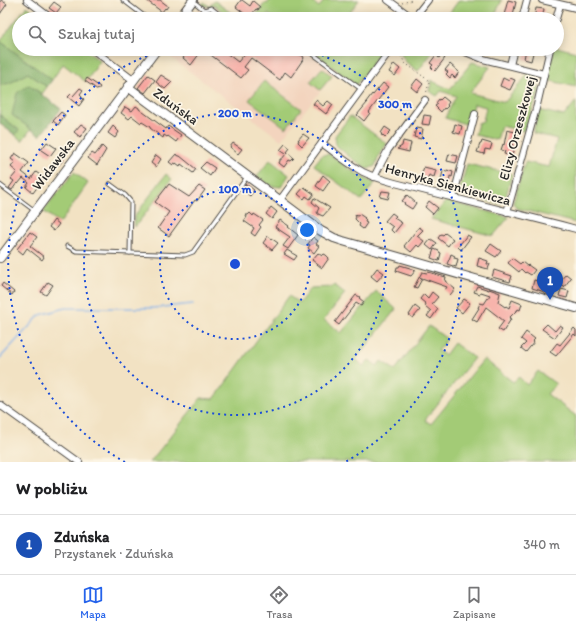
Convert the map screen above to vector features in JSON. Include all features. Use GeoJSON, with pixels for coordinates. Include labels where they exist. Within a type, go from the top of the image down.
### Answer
{"type":"FeatureCollection","features":[{"type":"Feature","properties":{"kind":"street"},"geometry":{"type":"LineString","coordinates":[[27,0],[43,12]]}},
{"type":"Feature","properties":{"kind":"street"},"geometry":{"type":"LineString","coordinates":[[388,0],[404,12]]}},
{"type":"Feature","properties":{"kind":"street"},"geometry":{"type":"LineString","coordinates":[[419,12],[428,0]]}},
{"type":"Feature","properties":{"kind":"street"},"geometry":{"type":"LineString","coordinates":[[524,12],[527,0]]}},
{"type":"Feature","properties":{"kind":"street"},"geometry":{"type":"LineString","coordinates":[[542,0],[576,8]]}},
{"type":"Feature","properties":{"kind":"street"},"geometry":{"type":"LineString","coordinates":[[184,12],[193,1]]}},
{"type":"Feature","properties":{"kind":"street"},"geometry":{"type":"LineString","coordinates":[[558,12],[560,5]]}},
{"type":"Feature","properties":{"kind":"street"},"geometry":{"type":"LineString","coordinates":[[100,56],[131,84]]}},
{"type":"Feature","properties":{"kind":"street","name":"Widawska"},"geometry":{"type":"LineString","coordinates":[[1,256],[152,56]]}},
{"type":"Feature","properties":{"kind":"street"},"geometry":{"type":"LineString","coordinates":[[280,200],[386,56]]}},
{"type":"Feature","properties":{"kind":"street"},"geometry":{"type":"LineString","coordinates":[[476,56],[544,74]]}},
{"type":"Feature","properties":{"kind":"street"},"geometry":{"type":"LineString","coordinates":[[510,66],[512,56]]}},
{"type":"Feature","properties":{"kind":"street","name":"Elizy Orzeszkowej"},"geometry":{"type":"LineString","coordinates":[[507,212],[548,56]]}},
{"type":"Feature","properties":{"kind":"street","name":"Zduńska"},"geometry":{"type":"LineString","coordinates":[[131,84],[248,176],[321,231],[334,238],[576,308]]}},
{"type":"Feature","properties":{"kind":"street"},"geometry":{"type":"LineString","coordinates":[[374,176],[388,150],[425,100]]}},
{"type":"Feature","properties":{"kind":"street"},"geometry":{"type":"LineString","coordinates":[[453,198],[475,114]]}},
{"type":"Feature","properties":{"kind":"street","name":"Henryka Sienkiewicza"},"geometry":{"type":"LineString","coordinates":[[322,143],[364,172],[395,184],[576,229]]}},
{"type":"Feature","properties":{"kind":"street"},"geometry":{"type":"LineString","coordinates":[[0,405],[79,462]]}},
{"type":"Feature","properties":{"kind":"lane"},"geometry":{"type":"LineString","coordinates":[[123,0],[139,12]]}},
{"type":"Feature","properties":{"kind":"lane"},"geometry":{"type":"LineString","coordinates":[[193,1],[204,10],[211,8],[216,12]]}},
{"type":"Feature","properties":{"kind":"lane"},"geometry":{"type":"LineString","coordinates":[[315,56],[361,90]]}},
{"type":"Feature","properties":{"kind":"lane"},"geometry":{"type":"LineString","coordinates":[[67,246],[76,252],[185,255],[192,252],[248,176]]}},
{"type":"Feature","properties":{"kind":"lane"},"geometry":{"type":"LineString","coordinates":[[110,184],[125,195],[131,202],[130,253]]}},
{"type":"Feature","properties":{"kind":"lane"},"geometry":{"type":"LineString","coordinates":[[0,185],[34,211]]}},
{"type":"Feature","properties":{"kind":"path"},"geometry":{"type":"LineString","coordinates":[[402,3],[412,0]]}},
{"type":"Feature","properties":{"kind":"path"},"geometry":{"type":"LineString","coordinates":[[401,56],[405,63],[428,80],[429,83],[425,100]]}},
{"type":"Feature","properties":{"kind":"shaded area"},"geometry":{"type":"Polygon","coordinates":[[[215,1],[230,12],[196,12],[204,2],[209,6],[215,1]]]}},
{"type":"Feature","properties":{"kind":"shaded area"},"geometry":{"type":"Polygon","coordinates":[[[169,56],[336,56],[344,62],[281,140],[169,56]]]}},
{"type":"Feature","properties":{"kind":"green space"},"geometry":{"type":"Polygon","coordinates":[[[270,0],[310,0],[319,7],[325,0],[359,0],[350,12],[258,12],[265,3],[267,4],[270,0]]]}},
{"type":"Feature","properties":{"kind":"green space"},"geometry":{"type":"Polygon","coordinates":[[[459,0],[502,0],[496,12],[450,12],[459,0]]]}},
{"type":"Feature","properties":{"kind":"green space"},"geometry":{"type":"Polygon","coordinates":[[[215,1],[230,12],[223,12],[214,5],[210,7],[202,5],[204,2],[209,6],[215,1]]]}},
{"type":"Feature","properties":{"kind":"green space"},"geometry":{"type":"Polygon","coordinates":[[[27,6],[35,12],[22,12],[27,6]]]}},
{"type":"Feature","properties":{"kind":"green space"},"geometry":{"type":"Polygon","coordinates":[[[12,25],[12,50],[0,41],[12,25]]]}},
{"type":"Feature","properties":{"kind":"green space"},"geometry":{"type":"Polygon","coordinates":[[[0,41],[12,50],[12,56],[20,56],[52,80],[47,87],[28,73],[10,83],[0,85],[0,41]]]}},
{"type":"Feature","properties":{"kind":"green space"},"geometry":{"type":"Polygon","coordinates":[[[564,49],[576,52],[576,87],[547,80],[552,56],[564,56],[564,49]]]}},
{"type":"Feature","properties":{"kind":"green space"},"geometry":{"type":"Polygon","coordinates":[[[20,56],[93,56],[100,61],[86,82],[63,64],[52,80],[20,56]]]}},
{"type":"Feature","properties":{"kind":"green space"},"geometry":{"type":"Polygon","coordinates":[[[318,56],[378,56],[356,85],[318,56]]]}},
{"type":"Feature","properties":{"kind":"green space"},"geometry":{"type":"Polygon","coordinates":[[[402,56],[430,56],[418,71],[406,62],[402,56]]]}},
{"type":"Feature","properties":{"kind":"green space"},"geometry":{"type":"Polygon","coordinates":[[[472,62],[490,67],[470,93],[505,102],[529,73],[533,73],[535,75],[539,86],[539,92],[524,131],[501,126],[497,140],[475,135],[478,123],[483,121],[486,107],[474,104],[469,125],[445,118],[456,96],[441,91],[437,96],[429,91],[431,84],[430,80],[450,89],[472,62]]]}},
{"type":"Feature","properties":{"kind":"green space"},"geometry":{"type":"Polygon","coordinates":[[[322,68],[332,76],[320,90],[310,82],[322,68]]]}},
{"type":"Feature","properties":{"kind":"green space"},"geometry":{"type":"Polygon","coordinates":[[[28,73],[47,87],[42,94],[29,85],[12,115],[31,129],[22,141],[15,135],[19,130],[0,115],[0,85],[10,83],[28,73]]]}},
{"type":"Feature","properties":{"kind":"green space"},"geometry":{"type":"Polygon","coordinates":[[[264,81],[301,109],[286,128],[249,100],[264,81]]]}},
{"type":"Feature","properties":{"kind":"green space"},"geometry":{"type":"Polygon","coordinates":[[[29,85],[61,109],[40,136],[12,115],[17,93],[29,85]]]}},
{"type":"Feature","properties":{"kind":"green space"},"geometry":{"type":"Polygon","coordinates":[[[576,101],[576,223],[516,208],[513,203],[525,162],[549,167],[557,139],[533,133],[539,110],[564,116],[576,101]]]}},
{"type":"Feature","properties":{"kind":"green space"},"geometry":{"type":"Polygon","coordinates":[[[0,115],[19,130],[15,135],[0,124],[0,115]]]}},
{"type":"Feature","properties":{"kind":"green space"},"geometry":{"type":"Polygon","coordinates":[[[350,116],[387,144],[380,153],[375,166],[368,169],[351,158],[336,145],[335,136],[350,116]]]}},
{"type":"Feature","properties":{"kind":"green space"},"geometry":{"type":"Polygon","coordinates":[[[329,154],[356,174],[375,183],[361,200],[314,165],[322,155],[329,154]]]}},
{"type":"Feature","properties":{"kind":"green space"},"geometry":{"type":"Polygon","coordinates":[[[270,160],[289,175],[281,187],[271,186],[257,176],[270,160]]]}},
{"type":"Feature","properties":{"kind":"green space"},"geometry":{"type":"Polygon","coordinates":[[[467,164],[512,174],[505,200],[499,204],[464,195],[460,189],[467,164]]]}},
{"type":"Feature","properties":{"kind":"green space"},"geometry":{"type":"Polygon","coordinates":[[[74,172],[88,183],[60,223],[43,211],[74,172]]]}},
{"type":"Feature","properties":{"kind":"green space"},"geometry":{"type":"Polygon","coordinates":[[[166,174],[172,179],[135,227],[134,217],[166,174]]]}},
{"type":"Feature","properties":{"kind":"green space"},"geometry":{"type":"Polygon","coordinates":[[[446,201],[509,217],[493,236],[431,219],[446,201]]]}},
{"type":"Feature","properties":{"kind":"green space"},"geometry":{"type":"Polygon","coordinates":[[[334,285],[345,293],[324,320],[341,333],[376,291],[396,309],[356,359],[363,366],[369,360],[377,366],[381,361],[395,370],[429,326],[447,339],[438,351],[445,355],[454,343],[474,358],[425,420],[431,424],[484,359],[513,382],[519,377],[527,385],[538,371],[556,384],[547,394],[576,416],[576,462],[150,462],[201,398],[214,399],[289,296],[299,303],[311,288],[332,287],[334,285]]]}},
{"type":"Feature","properties":{"kind":"building"},"geometry":{"type":"Polygon","coordinates":[[[1,0],[7,4],[0,14],[0,2],[1,0]]]}},
{"type":"Feature","properties":{"kind":"building"},"geometry":{"type":"Polygon","coordinates":[[[146,0],[160,0],[168,6],[162,12],[146,0]]]}},
{"type":"Feature","properties":{"kind":"building"},"geometry":{"type":"Polygon","coordinates":[[[242,0],[250,6],[253,1],[260,7],[254,12],[242,12],[236,7],[242,0]]]}},
{"type":"Feature","properties":{"kind":"building"},"geometry":{"type":"Polygon","coordinates":[[[508,0],[516,2],[514,12],[505,12],[508,0]]]}},
{"type":"Feature","properties":{"kind":"building"},"geometry":{"type":"Polygon","coordinates":[[[54,2],[61,7],[57,12],[49,8],[54,2]]]}},
{"type":"Feature","properties":{"kind":"building"},"geometry":{"type":"Polygon","coordinates":[[[536,8],[544,9],[543,12],[535,12],[536,8]]]}},
{"type":"Feature","properties":{"kind":"building"},"geometry":{"type":"Polygon","coordinates":[[[185,56],[198,56],[191,65],[183,58],[185,56]]]}},
{"type":"Feature","properties":{"kind":"building"},"geometry":{"type":"Polygon","coordinates":[[[212,56],[230,56],[238,62],[243,56],[303,56],[304,58],[291,77],[285,72],[280,80],[251,58],[244,67],[248,70],[241,78],[212,56]]]}},
{"type":"Feature","properties":{"kind":"building"},"geometry":{"type":"Polygon","coordinates":[[[435,56],[439,58],[442,56],[445,58],[435,71],[431,67],[433,65],[430,63],[435,56]]]}},
{"type":"Feature","properties":{"kind":"building"},"geometry":{"type":"Polygon","coordinates":[[[525,56],[532,56],[531,61],[524,59],[525,56]]]}},
{"type":"Feature","properties":{"kind":"building"},"geometry":{"type":"Polygon","coordinates":[[[394,64],[400,69],[395,76],[389,72],[394,64]]]}},
{"type":"Feature","properties":{"kind":"building"},"geometry":{"type":"Polygon","coordinates":[[[450,64],[459,72],[455,78],[452,75],[450,78],[446,74],[448,72],[445,70],[450,64]]]}},
{"type":"Feature","properties":{"kind":"building"},"geometry":{"type":"Polygon","coordinates":[[[148,75],[155,80],[145,93],[138,88],[148,75]]]}},
{"type":"Feature","properties":{"kind":"building"},"geometry":{"type":"Polygon","coordinates":[[[161,75],[172,82],[165,89],[156,82],[161,75]]]}},
{"type":"Feature","properties":{"kind":"building"},"geometry":{"type":"Polygon","coordinates":[[[87,78],[100,87],[98,90],[85,81],[87,78]]]}},
{"type":"Feature","properties":{"kind":"building"},"geometry":{"type":"Polygon","coordinates":[[[503,78],[509,81],[510,78],[515,80],[510,90],[500,86],[503,78]]]}},
{"type":"Feature","properties":{"kind":"building"},"geometry":{"type":"Polygon","coordinates":[[[417,79],[423,84],[417,92],[411,87],[417,79]]]}},
{"type":"Feature","properties":{"kind":"building"},"geometry":{"type":"Polygon","coordinates":[[[383,83],[388,87],[364,121],[357,115],[372,94],[373,95],[383,83]]]}},
{"type":"Feature","properties":{"kind":"building"},"geometry":{"type":"Polygon","coordinates":[[[80,88],[83,90],[80,94],[82,96],[81,97],[84,99],[79,106],[68,97],[71,94],[73,96],[80,88]]]}},
{"type":"Feature","properties":{"kind":"building"},"geometry":{"type":"Polygon","coordinates":[[[443,97],[449,102],[447,105],[448,106],[441,112],[435,106],[438,104],[436,103],[439,99],[440,100],[443,97]]]}},
{"type":"Feature","properties":{"kind":"building"},"geometry":{"type":"Polygon","coordinates":[[[316,100],[323,106],[328,101],[333,105],[326,114],[313,104],[316,100]]]}},
{"type":"Feature","properties":{"kind":"building"},"geometry":{"type":"Polygon","coordinates":[[[136,106],[166,129],[168,126],[181,135],[176,142],[168,136],[167,137],[164,135],[163,138],[150,127],[142,122],[141,123],[132,116],[129,119],[121,113],[125,107],[132,111],[136,106]]]}},
{"type":"Feature","properties":{"kind":"building"},"geometry":{"type":"Polygon","coordinates":[[[61,112],[65,115],[58,125],[53,121],[61,112]]]}},
{"type":"Feature","properties":{"kind":"building"},"geometry":{"type":"Polygon","coordinates":[[[424,115],[431,116],[429,125],[422,124],[424,115]]]}},
{"type":"Feature","properties":{"kind":"building"},"geometry":{"type":"Polygon","coordinates":[[[81,124],[87,128],[80,137],[74,132],[81,124]]]}},
{"type":"Feature","properties":{"kind":"building"},"geometry":{"type":"Polygon","coordinates":[[[455,124],[462,126],[460,134],[453,132],[455,124]]]}},
{"type":"Feature","properties":{"kind":"building"},"geometry":{"type":"Polygon","coordinates":[[[113,126],[119,132],[115,138],[108,133],[113,126]]]}},
{"type":"Feature","properties":{"kind":"building"},"geometry":{"type":"Polygon","coordinates":[[[385,127],[391,131],[385,137],[383,135],[382,136],[381,133],[385,127]]]}},
{"type":"Feature","properties":{"kind":"building"},"geometry":{"type":"Polygon","coordinates":[[[416,128],[423,129],[421,139],[414,137],[416,128]]]}},
{"type":"Feature","properties":{"kind":"building"},"geometry":{"type":"Polygon","coordinates":[[[507,130],[519,133],[517,137],[514,137],[512,156],[504,154],[505,151],[501,150],[503,144],[504,145],[507,130]]]}},
{"type":"Feature","properties":{"kind":"building"},"geometry":{"type":"Polygon","coordinates":[[[303,134],[309,138],[302,146],[298,140],[303,134]]]}},
{"type":"Feature","properties":{"kind":"building"},"geometry":{"type":"Polygon","coordinates":[[[403,141],[411,143],[409,152],[397,149],[402,146],[403,141]]]}},
{"type":"Feature","properties":{"kind":"building"},"geometry":{"type":"Polygon","coordinates":[[[482,141],[492,144],[490,150],[485,149],[484,154],[477,152],[482,141]]]}},
{"type":"Feature","properties":{"kind":"building"},"geometry":{"type":"Polygon","coordinates":[[[47,142],[56,148],[50,156],[41,150],[47,142]]]}},
{"type":"Feature","properties":{"kind":"building"},"geometry":{"type":"Polygon","coordinates":[[[233,143],[242,149],[238,154],[230,147],[233,143]]]}},
{"type":"Feature","properties":{"kind":"building"},"geometry":{"type":"Polygon","coordinates":[[[285,144],[290,148],[287,152],[294,158],[291,161],[289,160],[284,167],[279,163],[280,159],[282,159],[286,154],[280,150],[285,144]]]}},
{"type":"Feature","properties":{"kind":"building"},"geometry":{"type":"Polygon","coordinates":[[[102,146],[106,150],[97,165],[88,158],[92,153],[95,155],[102,146]]]}},
{"type":"Feature","properties":{"kind":"building"},"geometry":{"type":"Polygon","coordinates":[[[15,153],[29,163],[22,172],[31,179],[36,172],[44,178],[33,193],[26,187],[29,183],[23,178],[12,190],[9,188],[14,181],[11,179],[17,172],[11,167],[15,162],[11,159],[15,153]]]}},
{"type":"Feature","properties":{"kind":"building"},"geometry":{"type":"Polygon","coordinates":[[[62,153],[66,156],[59,165],[55,162],[62,153]]]}},
{"type":"Feature","properties":{"kind":"building"},"geometry":{"type":"Polygon","coordinates":[[[176,154],[196,169],[193,173],[181,164],[180,166],[174,163],[173,165],[169,162],[176,154]]]}},
{"type":"Feature","properties":{"kind":"building"},"geometry":{"type":"Polygon","coordinates":[[[449,154],[458,156],[456,163],[447,161],[449,154]]]}},
{"type":"Feature","properties":{"kind":"building"},"geometry":{"type":"Polygon","coordinates":[[[156,155],[161,159],[156,167],[151,163],[156,155]]]}},
{"type":"Feature","properties":{"kind":"building"},"geometry":{"type":"Polygon","coordinates":[[[206,162],[215,168],[210,176],[200,168],[206,162]]]}},
{"type":"Feature","properties":{"kind":"building"},"geometry":{"type":"Polygon","coordinates":[[[424,167],[436,170],[434,177],[429,175],[427,180],[420,178],[424,167]]]}},
{"type":"Feature","properties":{"kind":"building"},"geometry":{"type":"Polygon","coordinates":[[[447,170],[453,172],[452,177],[450,176],[449,183],[445,183],[441,180],[443,171],[447,172],[447,170]]]}},
{"type":"Feature","properties":{"kind":"building"},"geometry":{"type":"Polygon","coordinates":[[[323,175],[330,181],[323,191],[316,186],[323,175]]]}},
{"type":"Feature","properties":{"kind":"building"},"geometry":{"type":"Polygon","coordinates":[[[169,184],[189,197],[199,186],[205,190],[197,201],[195,200],[169,236],[158,228],[169,212],[155,202],[169,184]]]}},
{"type":"Feature","properties":{"kind":"building"},"geometry":{"type":"Polygon","coordinates":[[[246,184],[254,190],[250,196],[242,190],[246,184]]]}},
{"type":"Feature","properties":{"kind":"building"},"geometry":{"type":"Polygon","coordinates":[[[304,187],[314,194],[310,199],[306,196],[304,199],[298,194],[304,187]]]}},
{"type":"Feature","properties":{"kind":"building"},"geometry":{"type":"Polygon","coordinates":[[[382,191],[390,192],[388,199],[380,197],[382,191]]]}},
{"type":"Feature","properties":{"kind":"building"},"geometry":{"type":"Polygon","coordinates":[[[407,195],[416,203],[412,209],[402,201],[407,195]]]}},
{"type":"Feature","properties":{"kind":"building"},"geometry":{"type":"Polygon","coordinates":[[[314,198],[330,208],[323,216],[318,214],[317,212],[319,208],[312,202],[314,198]]]}},
{"type":"Feature","properties":{"kind":"building"},"geometry":{"type":"Polygon","coordinates":[[[429,201],[438,208],[433,214],[425,207],[429,201]]]}},
{"type":"Feature","properties":{"kind":"building"},"geometry":{"type":"Polygon","coordinates":[[[271,207],[277,212],[272,219],[266,214],[271,207]]]}},
{"type":"Feature","properties":{"kind":"building"},"geometry":{"type":"Polygon","coordinates":[[[250,213],[253,216],[254,214],[263,220],[259,225],[261,227],[255,236],[251,233],[254,228],[244,221],[247,217],[246,215],[250,213]]]}},
{"type":"Feature","properties":{"kind":"building"},"geometry":{"type":"Polygon","coordinates":[[[392,213],[396,216],[394,218],[402,223],[394,233],[391,230],[393,227],[385,221],[392,213]]]}},
{"type":"Feature","properties":{"kind":"building"},"geometry":{"type":"Polygon","coordinates":[[[359,214],[365,218],[365,222],[367,223],[363,229],[359,226],[360,224],[355,219],[355,215],[358,216],[359,214]]]}},
{"type":"Feature","properties":{"kind":"building"},"geometry":{"type":"Polygon","coordinates":[[[54,220],[59,224],[54,231],[49,227],[54,220]]]}},
{"type":"Feature","properties":{"kind":"building"},"geometry":{"type":"Polygon","coordinates":[[[280,220],[298,235],[288,249],[283,246],[290,237],[275,227],[280,220]]]}},
{"type":"Feature","properties":{"kind":"building"},"geometry":{"type":"Polygon","coordinates":[[[419,227],[423,230],[417,236],[424,241],[419,247],[417,245],[411,252],[404,246],[419,227]]]}},
{"type":"Feature","properties":{"kind":"building"},"geometry":{"type":"Polygon","coordinates":[[[30,232],[37,237],[30,246],[44,257],[42,260],[27,248],[23,254],[17,249],[30,232]]]}},
{"type":"Feature","properties":{"kind":"building"},"geometry":{"type":"Polygon","coordinates":[[[445,233],[453,239],[448,246],[438,238],[441,234],[443,235],[445,233]]]}},
{"type":"Feature","properties":{"kind":"building"},"geometry":{"type":"Polygon","coordinates":[[[467,235],[471,237],[461,250],[458,247],[467,235]]]}},
{"type":"Feature","properties":{"kind":"building"},"geometry":{"type":"Polygon","coordinates":[[[268,236],[278,243],[272,250],[263,243],[268,236]]]}},
{"type":"Feature","properties":{"kind":"building"},"geometry":{"type":"Polygon","coordinates":[[[313,237],[318,241],[316,244],[319,246],[314,253],[308,248],[310,245],[308,244],[313,237]]]}},
{"type":"Feature","properties":{"kind":"building"},"geometry":{"type":"Polygon","coordinates":[[[431,239],[437,243],[432,250],[426,245],[431,239]]]}},
{"type":"Feature","properties":{"kind":"building"},"geometry":{"type":"Polygon","coordinates":[[[491,244],[501,251],[496,257],[486,251],[491,244]]]}},
{"type":"Feature","properties":{"kind":"building"},"geometry":{"type":"Polygon","coordinates":[[[434,249],[441,253],[439,261],[431,258],[434,249]]]}},
{"type":"Feature","properties":{"kind":"building"},"geometry":{"type":"Polygon","coordinates":[[[287,250],[297,256],[294,260],[284,254],[287,250]]]}},
{"type":"Feature","properties":{"kind":"building"},"geometry":{"type":"Polygon","coordinates":[[[318,253],[322,256],[324,254],[329,258],[322,268],[312,260],[318,253]]]}},
{"type":"Feature","properties":{"kind":"building"},"geometry":{"type":"Polygon","coordinates":[[[451,254],[455,256],[454,258],[458,259],[456,267],[447,264],[451,254]]]}},
{"type":"Feature","properties":{"kind":"building"},"geometry":{"type":"Polygon","coordinates":[[[479,258],[488,261],[487,264],[490,264],[488,269],[477,266],[479,258]]]}},
{"type":"Feature","properties":{"kind":"building"},"geometry":{"type":"Polygon","coordinates":[[[512,258],[520,264],[522,262],[535,270],[531,275],[526,272],[525,273],[521,269],[519,272],[508,263],[512,258]]]}},
{"type":"Feature","properties":{"kind":"building"},"geometry":{"type":"Polygon","coordinates":[[[400,265],[416,270],[411,276],[396,271],[397,267],[400,265]]]}},
{"type":"Feature","properties":{"kind":"building"},"geometry":{"type":"Polygon","coordinates":[[[377,268],[384,273],[377,281],[371,276],[377,268]]]}},
{"type":"Feature","properties":{"kind":"building"},"geometry":{"type":"Polygon","coordinates":[[[494,270],[512,276],[510,282],[492,277],[494,270]]]}},
{"type":"Feature","properties":{"kind":"building"},"geometry":{"type":"Polygon","coordinates":[[[422,272],[428,272],[446,277],[445,281],[455,289],[450,295],[445,290],[447,287],[419,277],[422,272]]]}},
{"type":"Feature","properties":{"kind":"building"},"geometry":{"type":"Polygon","coordinates":[[[566,274],[571,278],[564,287],[558,283],[566,274]]]}},
{"type":"Feature","properties":{"kind":"building"},"geometry":{"type":"Polygon","coordinates":[[[419,277],[422,279],[417,288],[414,287],[419,277]]]}},
{"type":"Feature","properties":{"kind":"building"},"geometry":{"type":"Polygon","coordinates":[[[546,277],[555,283],[551,294],[532,288],[534,280],[541,282],[546,277]]]}},
{"type":"Feature","properties":{"kind":"building"},"geometry":{"type":"Polygon","coordinates":[[[48,282],[53,285],[46,295],[41,292],[48,282]]]}},
{"type":"Feature","properties":{"kind":"building"},"geometry":{"type":"Polygon","coordinates":[[[3,283],[14,292],[12,295],[1,286],[3,283]]]}},
{"type":"Feature","properties":{"kind":"building"},"geometry":{"type":"Polygon","coordinates":[[[477,286],[500,293],[498,302],[505,307],[506,306],[509,308],[512,300],[522,304],[520,310],[518,309],[509,318],[511,319],[503,332],[498,329],[504,321],[486,307],[477,322],[472,319],[479,308],[480,303],[484,304],[490,295],[481,292],[480,294],[474,292],[477,286]]]}},
{"type":"Feature","properties":{"kind":"building"},"geometry":{"type":"Polygon","coordinates":[[[561,289],[569,291],[567,298],[559,296],[561,289]]]}},
{"type":"Feature","properties":{"kind":"building"},"geometry":{"type":"Polygon","coordinates":[[[432,292],[438,297],[432,304],[438,309],[431,319],[427,316],[431,311],[420,299],[424,294],[428,298],[432,292]]]}},
{"type":"Feature","properties":{"kind":"building"},"geometry":{"type":"Polygon","coordinates":[[[356,295],[364,302],[361,306],[356,303],[339,325],[335,322],[356,295]]]}},
{"type":"Feature","properties":{"kind":"building"},"geometry":{"type":"Polygon","coordinates":[[[464,299],[470,303],[462,313],[456,308],[464,299]]]}},
{"type":"Feature","properties":{"kind":"building"},"geometry":{"type":"Polygon","coordinates":[[[415,306],[420,310],[413,318],[409,315],[415,306]]]}},
{"type":"Feature","properties":{"kind":"building"},"geometry":{"type":"Polygon","coordinates":[[[547,324],[555,331],[560,325],[563,327],[555,338],[542,329],[547,324]]]}},
{"type":"Feature","properties":{"kind":"building"},"geometry":{"type":"Polygon","coordinates":[[[574,328],[576,330],[576,336],[574,334],[556,356],[550,352],[557,343],[560,345],[574,328]]]}},
{"type":"Feature","properties":{"kind":"building"},"geometry":{"type":"Polygon","coordinates":[[[526,332],[535,339],[526,352],[521,348],[526,343],[521,339],[526,332]]]}},
{"type":"Feature","properties":{"kind":"waterway"},"geometry":{"type":"LineString","coordinates":[[0,358],[40,315],[65,308],[153,308],[193,304]]}},
{"type":"Feature","properties":{"kind":"place","name":"Zduńska"},"geometry":{"type":"Point","coordinates":[550,300]}}]}
